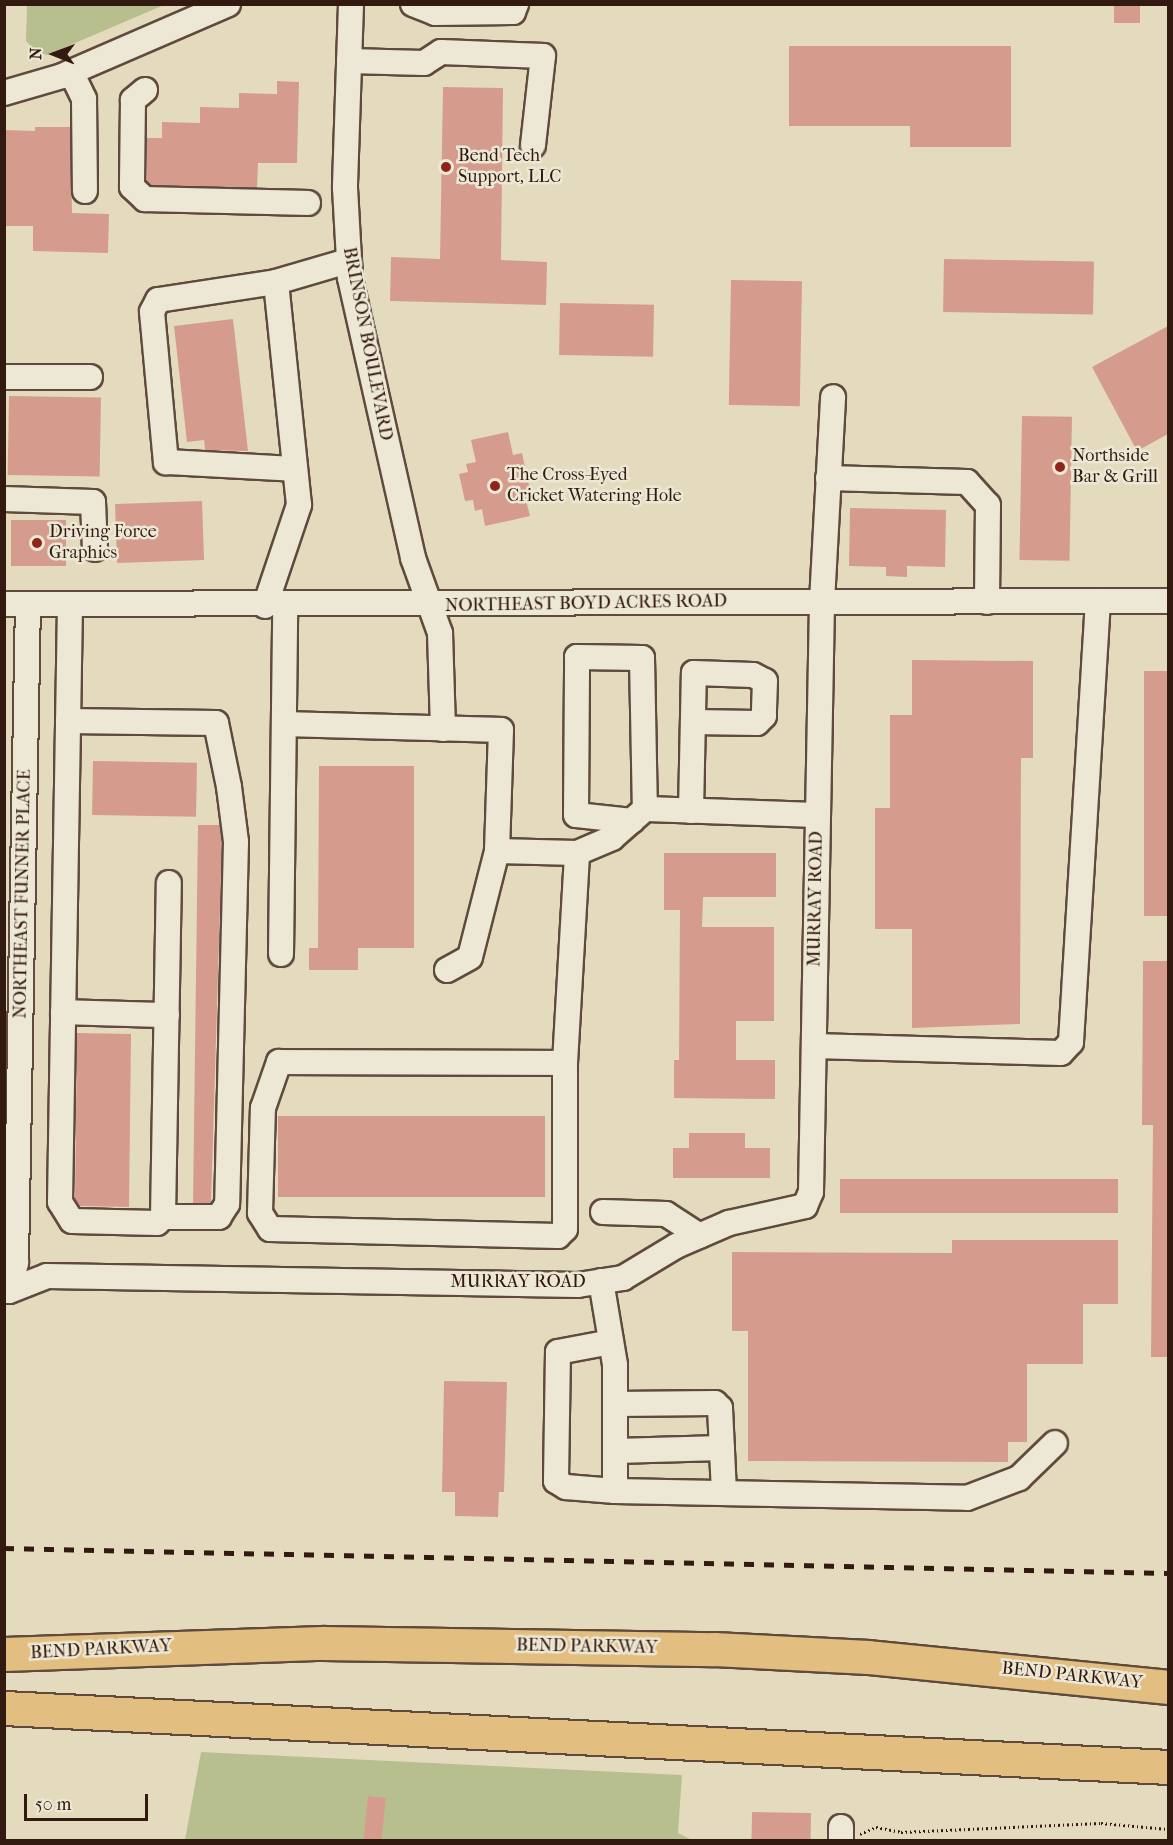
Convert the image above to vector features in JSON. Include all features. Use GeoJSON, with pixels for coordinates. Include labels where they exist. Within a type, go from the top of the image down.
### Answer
{"type":"FeatureCollection","features":[{"type":"Feature","properties":{"kind":"highway"},"geometry":{"type":"LineString","coordinates":[[4,1639],[105,1649]]}},
{"type":"Feature","properties":{"kind":"highway","name":"BEND PARKWAY"},"geometry":{"type":"LineString","coordinates":[[4,1654],[323,1643],[702,1649],[1047,1672],[1168,1687]]}},
{"type":"Feature","properties":{"kind":"highway"},"geometry":{"type":"LineString","coordinates":[[1047,1672],[1168,1677]]}},
{"type":"Feature","properties":{"kind":"highway"},"geometry":{"type":"LineString","coordinates":[[4,1708],[1168,1767]]}},
{"type":"Feature","properties":{"kind":"highway"},"geometry":{"type":"LineString","coordinates":[[1113,1764],[1168,1773]]}},
{"type":"Feature","properties":{"kind":"street"},"geometry":{"type":"LineString","coordinates":[[4,93],[71,72],[228,4]]}},
{"type":"Feature","properties":{"kind":"street","name":"BRINSON BOULEVARD"},"geometry":{"type":"LineString","coordinates":[[351,4],[345,188],[348,261],[412,558],[440,633],[443,729]]}},
{"type":"Feature","properties":{"kind":"street"},"geometry":{"type":"LineString","coordinates":[[412,4],[435,13],[513,12],[516,4]]}},
{"type":"Feature","properties":{"kind":"street"},"geometry":{"type":"LineString","coordinates":[[349,61],[424,63],[441,52],[543,56],[533,145]]}},
{"type":"Feature","properties":{"kind":"street"},"geometry":{"type":"LineString","coordinates":[[71,72],[84,99],[85,191]]}},
{"type":"Feature","properties":{"kind":"street"},"geometry":{"type":"LineString","coordinates":[[145,90],[133,100],[132,187],[145,199],[308,203]]}},
{"type":"Feature","properties":{"kind":"street"},"geometry":{"type":"LineString","coordinates":[[295,470],[166,462],[152,312],[158,300],[276,282],[348,261]]}},
{"type":"Feature","properties":{"kind":"street"},"geometry":{"type":"LineString","coordinates":[[276,282],[299,506],[275,606],[286,724],[281,954]]}},
{"type":"Feature","properties":{"kind":"street"},"geometry":{"type":"LineString","coordinates":[[4,377],[90,377]]}},
{"type":"Feature","properties":{"kind":"street","name":"MURRAY ROAD"},"geometry":{"type":"LineString","coordinates":[[7,1290],[47,1276],[578,1285],[623,1278],[700,1236],[729,1223],[805,1206],[811,1192],[822,602],[833,397]]}},
{"type":"Feature","properties":{"kind":"street"},"geometry":{"type":"LineString","coordinates":[[828,478],[967,482],[988,505],[987,602]]}},
{"type":"Feature","properties":{"kind":"street"},"geometry":{"type":"LineString","coordinates":[[4,499],[93,502],[95,549]]}},
{"type":"Feature","properties":{"kind":"street","name":"NORTHEAST BOYD ACRES ROAD"},"geometry":{"type":"LineString","coordinates":[[4,604],[428,606],[822,602],[1168,602]]}},
{"type":"Feature","properties":{"kind":"street"},"geometry":{"type":"LineString","coordinates":[[814,1046],[1061,1053],[1071,1042],[1098,602]]}},
{"type":"Feature","properties":{"kind":"street","name":"NORTHEAST FUNNER PLACE"},"geometry":{"type":"LineString","coordinates":[[7,1290],[16,1262],[28,604]]}},
{"type":"Feature","properties":{"kind":"street"},"geometry":{"type":"LineString","coordinates":[[70,605],[60,1202],[72,1221],[157,1223],[163,1216],[169,883]]}},
{"type":"Feature","properties":{"kind":"street"},"geometry":{"type":"LineString","coordinates":[[497,851],[576,853],[612,838],[638,815],[642,658],[577,657],[576,815],[638,815],[691,811],[818,816]]}},
{"type":"Feature","properties":{"kind":"street"},"geometry":{"type":"LineString","coordinates":[[68,721],[216,723],[229,787],[236,842],[227,1204],[219,1217],[163,1216]]}},
{"type":"Feature","properties":{"kind":"street"},"geometry":{"type":"LineString","coordinates":[[691,811],[693,722]]}},
{"type":"Feature","properties":{"kind":"street"},"geometry":{"type":"LineString","coordinates":[[286,724],[501,730],[497,851],[470,957],[447,970]]}},
{"type":"Feature","properties":{"kind":"street"},"geometry":{"type":"LineString","coordinates":[[565,1063],[279,1062],[263,1108],[260,1213],[270,1229],[558,1236],[565,1229],[565,1063],[576,853]]}},
{"type":"Feature","properties":{"kind":"street"},"geometry":{"type":"LineString","coordinates":[[63,1012],[167,1015]]}},
{"type":"Feature","properties":{"kind":"street"},"geometry":{"type":"LineString","coordinates":[[603,1212],[666,1214],[700,1236]]}},
{"type":"Feature","properties":{"kind":"street"},"geometry":{"type":"LineString","coordinates":[[601,1281],[611,1342],[615,1404],[615,1491]]}},
{"type":"Feature","properties":{"kind":"street"},"geometry":{"type":"LineString","coordinates":[[611,1342],[558,1352],[556,1481],[566,1487],[615,1491],[967,1498],[1020,1478],[1055,1443]]}},
{"type":"Feature","properties":{"kind":"street"},"geometry":{"type":"LineString","coordinates":[[615,1404],[715,1403],[720,1408],[724,1493]]}},
{"type":"Feature","properties":{"kind":"street"},"geometry":{"type":"LineString","coordinates":[[615,1451],[722,1448]]}},
{"type":"Feature","properties":{"kind":"path"},"geometry":{"type":"LineString","coordinates":[[846,1836],[876,1827],[901,1832],[1101,1823],[1168,1830]]}},
{"type":"Feature","properties":{"kind":"green space"},"geometry":{"type":"Polygon","coordinates":[[[27,4],[164,5],[47,55],[36,52],[26,41],[27,4]]]}},
{"type":"Feature","properties":{"kind":"green space"},"geometry":{"type":"Polygon","coordinates":[[[201,1752],[682,1775],[678,1833],[692,1840],[185,1840],[201,1752]]]}},
{"type":"Feature","properties":{"kind":"building"},"geometry":{"type":"Polygon","coordinates":[[[1114,4],[1140,4],[1140,23],[1114,23],[1114,4]]]}},
{"type":"Feature","properties":{"kind":"building"},"geometry":{"type":"Polygon","coordinates":[[[789,46],[1011,46],[1011,147],[910,147],[910,126],[789,126],[789,46]]]}},
{"type":"Feature","properties":{"kind":"building"},"geometry":{"type":"Polygon","coordinates":[[[277,81],[299,82],[297,163],[258,163],[257,188],[151,185],[146,181],[147,138],[162,138],[162,122],[200,123],[200,107],[239,108],[239,93],[277,94],[277,81]]]}},
{"type":"Feature","properties":{"kind":"building"},"geometry":{"type":"Polygon","coordinates":[[[443,87],[503,88],[501,260],[547,262],[546,305],[390,301],[391,257],[440,259],[443,87]]]}},
{"type":"Feature","properties":{"kind":"building"},"geometry":{"type":"Polygon","coordinates":[[[35,127],[70,127],[72,213],[109,214],[108,253],[33,251],[33,226],[4,226],[4,130],[35,131],[35,127]]]}},
{"type":"Feature","properties":{"kind":"building"},"geometry":{"type":"Polygon","coordinates":[[[944,259],[1094,262],[1093,315],[943,312],[944,259]]]}},
{"type":"Feature","properties":{"kind":"building"},"geometry":{"type":"Polygon","coordinates":[[[731,280],[802,281],[800,406],[729,405],[731,280]]]}},
{"type":"Feature","properties":{"kind":"building"},"geometry":{"type":"Polygon","coordinates":[[[560,303],[654,305],[653,357],[559,355],[560,303]]]}},
{"type":"Feature","properties":{"kind":"building"},"geometry":{"type":"Polygon","coordinates":[[[233,319],[248,451],[205,450],[204,440],[187,442],[174,326],[233,319]]]}},
{"type":"Feature","properties":{"kind":"building"},"geometry":{"type":"Polygon","coordinates":[[[1168,326],[1168,434],[1137,451],[1092,367],[1168,326]]]}},
{"type":"Feature","properties":{"kind":"building"},"geometry":{"type":"Polygon","coordinates":[[[9,396],[101,398],[100,477],[8,475],[9,396]]]}},
{"type":"Feature","properties":{"kind":"building"},"geometry":{"type":"Polygon","coordinates":[[[1022,416],[1072,417],[1069,561],[1019,560],[1022,416]]]}},
{"type":"Feature","properties":{"kind":"building","name":"The Cross-Eyed Cricket Watering Hole"},"geometry":{"type":"Polygon","coordinates":[[[508,432],[513,455],[522,453],[532,499],[526,500],[530,516],[485,526],[482,509],[475,511],[473,500],[465,501],[459,474],[468,472],[466,464],[476,462],[471,440],[508,432]]]}},
{"type":"Feature","properties":{"kind":"building"},"geometry":{"type":"Polygon","coordinates":[[[202,501],[204,560],[117,563],[115,504],[202,501]]]}},
{"type":"Feature","properties":{"kind":"building"},"geometry":{"type":"Polygon","coordinates":[[[850,508],[946,510],[945,567],[907,566],[907,577],[886,576],[886,567],[849,566],[850,508]]]}},
{"type":"Feature","properties":{"kind":"building","name":"Driving Force Graphics"},"geometry":{"type":"Polygon","coordinates":[[[11,520],[66,520],[66,566],[11,566],[11,520]]]}},
{"type":"Feature","properties":{"kind":"building"},"geometry":{"type":"Polygon","coordinates":[[[912,660],[1033,661],[1033,758],[1021,758],[1020,1024],[912,1028],[912,929],[875,929],[875,808],[890,808],[890,715],[912,715],[912,660]]]}},
{"type":"Feature","properties":{"kind":"building"},"geometry":{"type":"Polygon","coordinates":[[[1144,671],[1168,671],[1168,916],[1144,916],[1144,671]]]}},
{"type":"Feature","properties":{"kind":"building"},"geometry":{"type":"Polygon","coordinates":[[[93,761],[197,763],[196,817],[92,815],[93,761]]]}},
{"type":"Feature","properties":{"kind":"building"},"geometry":{"type":"Polygon","coordinates":[[[319,766],[414,766],[414,948],[358,948],[358,970],[309,970],[309,948],[318,948],[319,766]]]}},
{"type":"Feature","properties":{"kind":"building"},"geometry":{"type":"Polygon","coordinates":[[[198,825],[220,825],[222,843],[211,1203],[193,1203],[198,825]]]}},
{"type":"Feature","properties":{"kind":"building"},"geometry":{"type":"Polygon","coordinates":[[[664,853],[776,853],[776,897],[703,897],[702,927],[774,927],[774,1021],[736,1021],[736,1060],[775,1060],[775,1099],[674,1098],[674,1060],[679,1060],[680,910],[664,910],[664,853]]]}},
{"type":"Feature","properties":{"kind":"building"},"geometry":{"type":"Polygon","coordinates":[[[1143,961],[1168,961],[1168,1357],[1151,1357],[1153,1125],[1142,1125],[1143,961]]]}},
{"type":"Feature","properties":{"kind":"building"},"geometry":{"type":"Polygon","coordinates":[[[77,1033],[131,1034],[129,1207],[80,1206],[75,1199],[77,1033]]]}},
{"type":"Feature","properties":{"kind":"building"},"geometry":{"type":"Polygon","coordinates":[[[278,1116],[545,1116],[545,1197],[278,1197],[278,1116]]]}},
{"type":"Feature","properties":{"kind":"building"},"geometry":{"type":"Polygon","coordinates":[[[689,1133],[745,1133],[745,1148],[770,1148],[770,1178],[673,1178],[673,1148],[689,1148],[689,1133]]]}},
{"type":"Feature","properties":{"kind":"building"},"geometry":{"type":"Polygon","coordinates":[[[840,1179],[1118,1179],[1118,1213],[840,1213],[840,1179]]]}},
{"type":"Feature","properties":{"kind":"building"},"geometry":{"type":"Polygon","coordinates":[[[952,1240],[1118,1240],[1118,1304],[1083,1304],[1083,1364],[1027,1364],[1027,1442],[1008,1442],[1008,1462],[748,1461],[748,1331],[732,1331],[732,1252],[952,1253],[952,1240]]]}},
{"type":"Feature","properties":{"kind":"building"},"geometry":{"type":"Polygon","coordinates":[[[444,1381],[507,1382],[504,1492],[499,1492],[498,1517],[455,1516],[455,1492],[442,1492],[444,1381]]]}},
{"type":"Feature","properties":{"kind":"building"},"geometry":{"type":"Polygon","coordinates":[[[368,1796],[386,1798],[381,1840],[363,1840],[368,1796]]]}},
{"type":"Feature","properties":{"kind":"building"},"geometry":{"type":"Polygon","coordinates":[[[752,1812],[811,1813],[811,1840],[752,1840],[752,1812]]]}},
{"type":"Feature","properties":{"kind":"railway"},"geometry":{"type":"LineString","coordinates":[[4,1548],[1168,1573]]}},
{"type":"Feature","properties":{"kind":"place","name":"Bend Tech Support, LLC"},"geometry":{"type":"Point","coordinates":[446,167]}},
{"type":"Feature","properties":{"kind":"place","name":"Northside Bar & Grill"},"geometry":{"type":"Point","coordinates":[1060,467]}},
{"type":"Feature","properties":{"kind":"place","name":"The Cross-Eyed Cricket Watering Hole"},"geometry":{"type":"Point","coordinates":[495,486]}},
{"type":"Feature","properties":{"kind":"place","name":"Driving Force Graphics"},"geometry":{"type":"Point","coordinates":[37,543]}}]}
